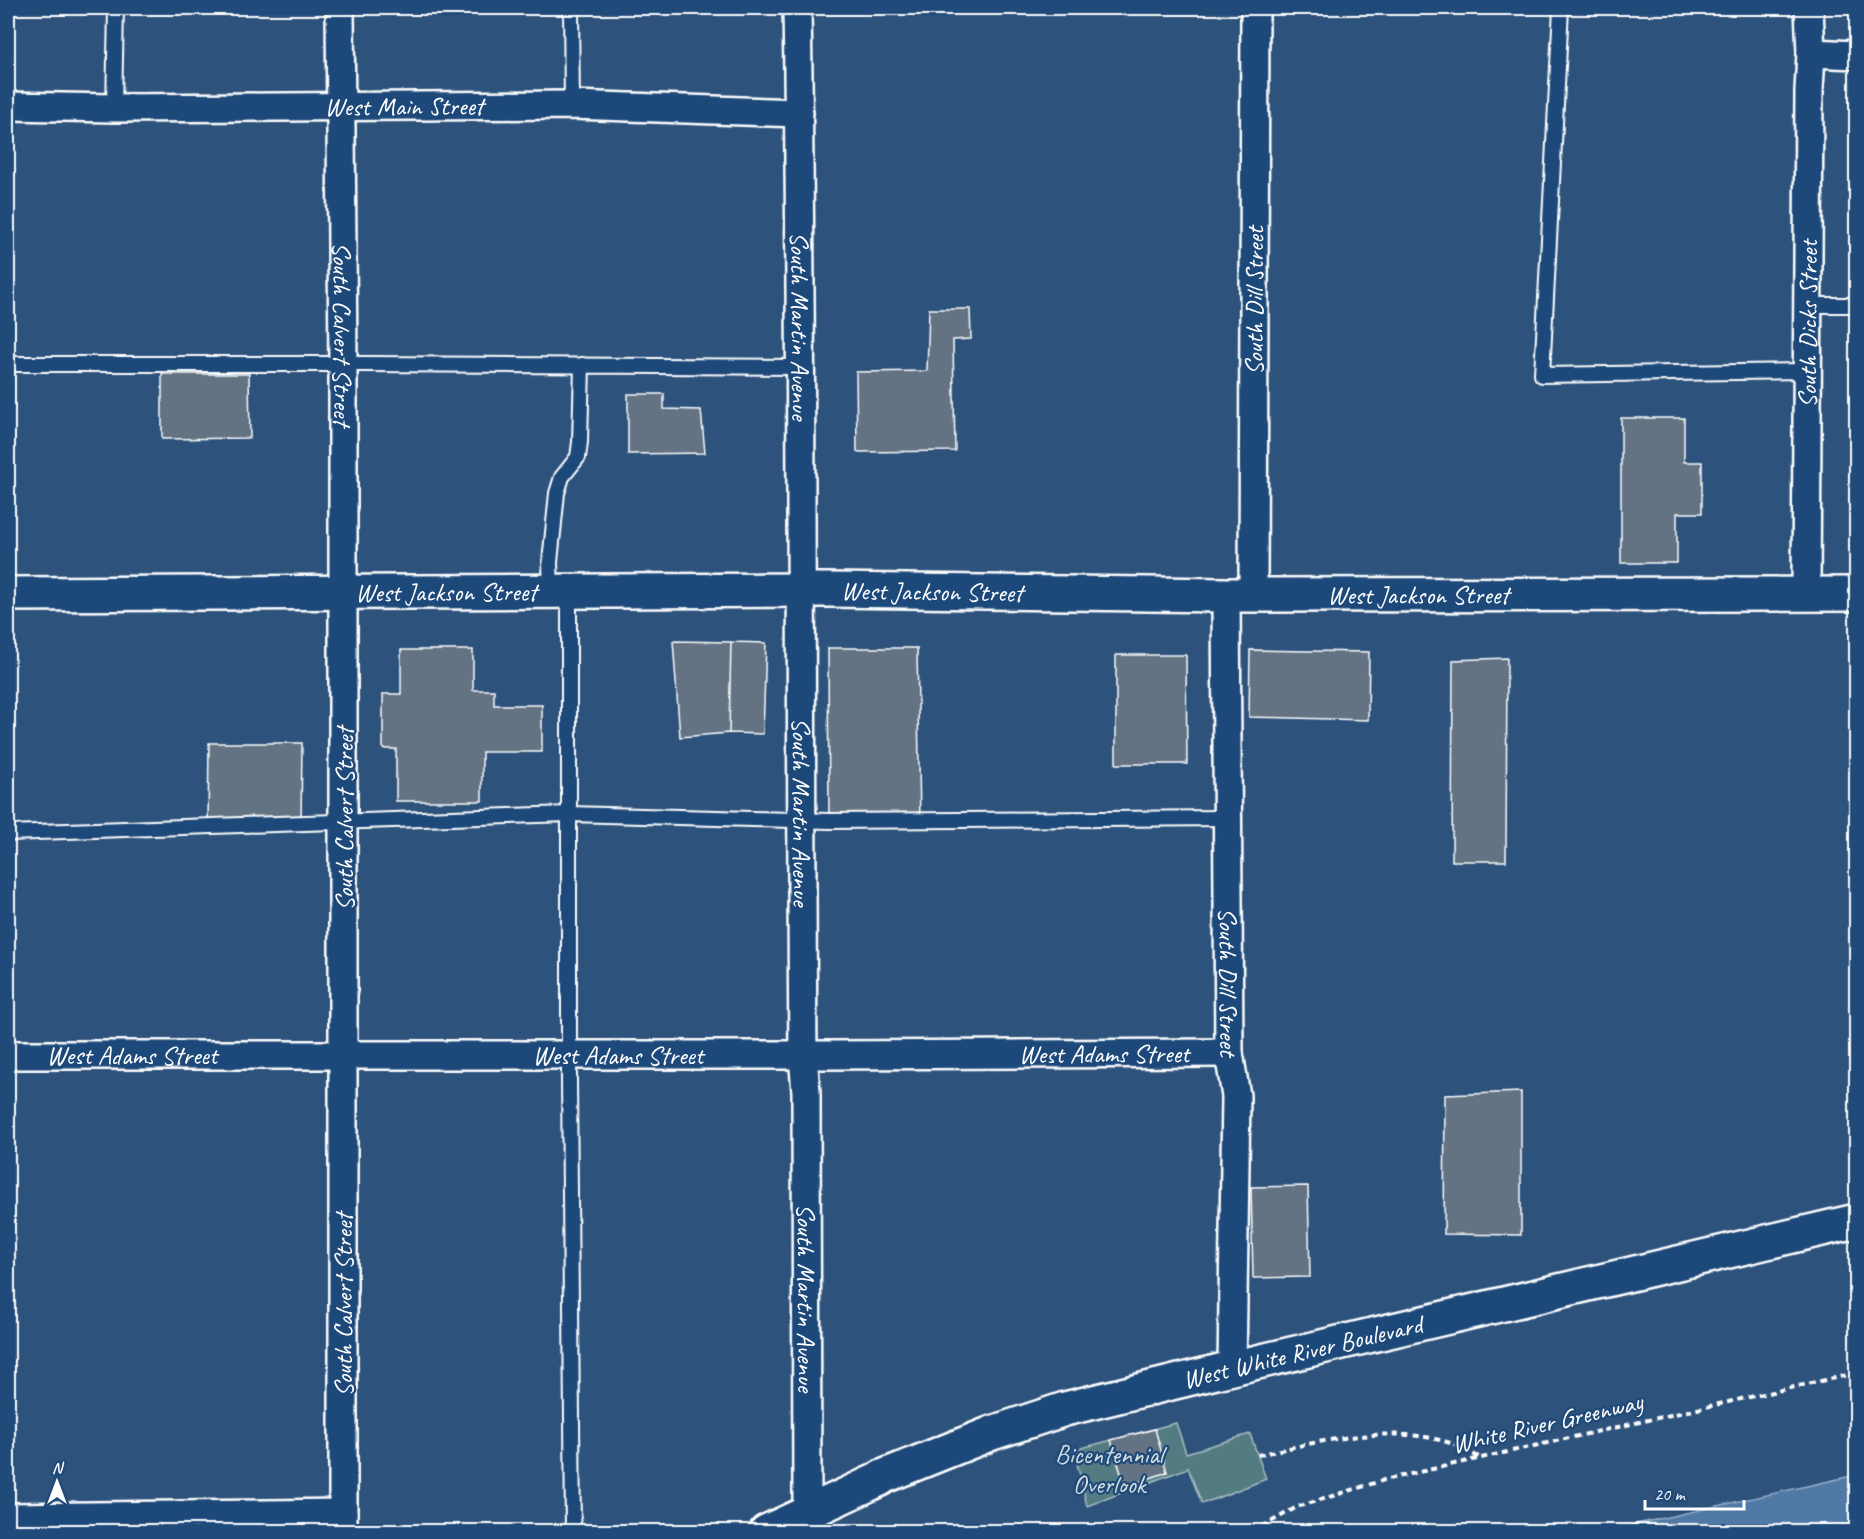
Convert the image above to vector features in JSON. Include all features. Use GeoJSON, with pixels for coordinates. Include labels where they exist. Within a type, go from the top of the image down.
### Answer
{"type":"FeatureCollection","features":[{"type":"Feature","properties":{"kind":"main road","name":"West Jackson Street"},"geometry":{"type":"LineString","coordinates":[[8,594],[802,590],[1240,595],[1857,594]]}},
{"type":"Feature","properties":{"kind":"main road","name":"West White River Boulevard"},"geometry":{"type":"LineString","coordinates":[[766,1532],[882,1477],[992,1433],[1065,1409],[1857,1221]]}},
{"type":"Feature","properties":{"kind":"street","name":"South Calvert Street"},"geometry":{"type":"LineString","coordinates":[[340,8],[344,364],[343,1522]]}},
{"type":"Feature","properties":{"kind":"street","name":"South Martin Avenue"},"geometry":{"type":"LineString","coordinates":[[797,8],[807,1511]]}},
{"type":"Feature","properties":{"kind":"street","name":"South Dill Street"},"geometry":{"type":"LineString","coordinates":[[1232,1368],[1236,1096],[1229,1053],[1227,818],[1240,595],[1255,8]]}},
{"type":"Feature","properties":{"kind":"street","name":"South Dicks Street"},"geometry":{"type":"LineString","coordinates":[[1806,594],[1811,53],[1809,8]]}},
{"type":"Feature","properties":{"kind":"street"},"geometry":{"type":"LineString","coordinates":[[1811,53],[1857,55]]}},
{"type":"Feature","properties":{"kind":"street","name":"West Main Street"},"geometry":{"type":"LineString","coordinates":[[8,106],[114,108],[572,105],[799,113]]}},
{"type":"Feature","properties":{"kind":"street","name":"West Adams Street"},"geometry":{"type":"LineString","coordinates":[[8,1055],[1229,1053]]}},
{"type":"Feature","properties":{"kind":"street"},"geometry":{"type":"LineString","coordinates":[[8,1517],[343,1522]]}},
{"type":"Feature","properties":{"kind":"lane"},"geometry":{"type":"LineString","coordinates":[[114,108],[116,8]]}},
{"type":"Feature","properties":{"kind":"lane"},"geometry":{"type":"LineString","coordinates":[[571,8],[572,105]]}},
{"type":"Feature","properties":{"kind":"lane"},"geometry":{"type":"LineString","coordinates":[[1561,8],[1542,375],[1808,371]]}},
{"type":"Feature","properties":{"kind":"lane"},"geometry":{"type":"LineString","coordinates":[[1808,305],[1857,305]]}},
{"type":"Feature","properties":{"kind":"lane"},"geometry":{"type":"LineString","coordinates":[[8,364],[801,367]]}},
{"type":"Feature","properties":{"kind":"lane"},"geometry":{"type":"LineString","coordinates":[[573,1532],[569,814],[560,591],[550,562],[557,493],[562,477],[578,457],[582,365]]}},
{"type":"Feature","properties":{"kind":"lane"},"geometry":{"type":"LineString","coordinates":[[8,833],[569,814],[801,821],[1227,818]]}},
{"type":"Feature","properties":{"kind":"path","name":"White River Greenway"},"geometry":{"type":"LineString","coordinates":[[1253,1532],[1297,1507],[1384,1480],[1857,1373]]}},
{"type":"Feature","properties":{"kind":"path"},"geometry":{"type":"LineString","coordinates":[[1258,1455],[1313,1443],[1361,1436],[1414,1435],[1448,1442],[1481,1458]]}},
{"type":"Feature","properties":{"kind":"green space","name":"Bicentennial Overlook"},"geometry":{"type":"Polygon","coordinates":[[[1176,1423],[1186,1453],[1250,1434],[1266,1479],[1202,1504],[1188,1468],[1087,1506],[1074,1450],[1176,1423]]]}},
{"type":"Feature","properties":{"kind":"water"},"geometry":{"type":"Polygon","coordinates":[[[1856,1475],[1856,1531],[1605,1531],[1856,1475]]]}},
{"type":"Feature","properties":{"kind":"building"},"geometry":{"type":"Polygon","coordinates":[[[929,309],[970,309],[971,339],[953,340],[955,451],[857,452],[856,372],[927,371],[929,309]]]}},
{"type":"Feature","properties":{"kind":"building"},"geometry":{"type":"Polygon","coordinates":[[[162,374],[249,374],[250,438],[162,439],[162,374]]]}},
{"type":"Feature","properties":{"kind":"building"},"geometry":{"type":"Polygon","coordinates":[[[628,394],[664,394],[664,409],[701,410],[705,453],[628,454],[628,394]]]}},
{"type":"Feature","properties":{"kind":"building"},"geometry":{"type":"Polygon","coordinates":[[[1621,418],[1684,418],[1684,462],[1702,462],[1702,513],[1677,513],[1677,563],[1621,563],[1621,418]]]}},
{"type":"Feature","properties":{"kind":"building"},"geometry":{"type":"Polygon","coordinates":[[[673,641],[731,642],[729,733],[680,737],[673,641]]]}},
{"type":"Feature","properties":{"kind":"building"},"geometry":{"type":"Polygon","coordinates":[[[731,642],[766,643],[763,734],[729,733],[731,642]]]}},
{"type":"Feature","properties":{"kind":"building"},"geometry":{"type":"Polygon","coordinates":[[[828,648],[917,648],[920,821],[829,821],[828,648]]]}},
{"type":"Feature","properties":{"kind":"building"},"geometry":{"type":"Polygon","coordinates":[[[401,650],[473,650],[473,690],[494,690],[494,705],[542,705],[542,752],[482,752],[482,801],[396,801],[396,749],[383,749],[383,694],[401,694],[401,650]]]}},
{"type":"Feature","properties":{"kind":"building"},"geometry":{"type":"Polygon","coordinates":[[[1250,650],[1369,652],[1368,720],[1249,717],[1250,650]]]}},
{"type":"Feature","properties":{"kind":"building"},"geometry":{"type":"Polygon","coordinates":[[[1116,655],[1186,655],[1187,764],[1116,764],[1116,655]]]}},
{"type":"Feature","properties":{"kind":"building"},"geometry":{"type":"Polygon","coordinates":[[[1507,658],[1506,861],[1452,861],[1453,660],[1507,658]]]}},
{"type":"Feature","properties":{"kind":"building"},"geometry":{"type":"Polygon","coordinates":[[[209,743],[302,743],[301,824],[208,826],[209,743]]]}},
{"type":"Feature","properties":{"kind":"building"},"geometry":{"type":"Polygon","coordinates":[[[1521,1092],[1521,1235],[1444,1234],[1445,1095],[1521,1092]]]}},
{"type":"Feature","properties":{"kind":"building"},"geometry":{"type":"Polygon","coordinates":[[[1308,1186],[1310,1277],[1253,1278],[1251,1187],[1308,1186]]]}},
{"type":"Feature","properties":{"kind":"building"},"geometry":{"type":"Polygon","coordinates":[[[1155,1429],[1167,1472],[1125,1487],[1111,1440],[1155,1429]]]}}]}
